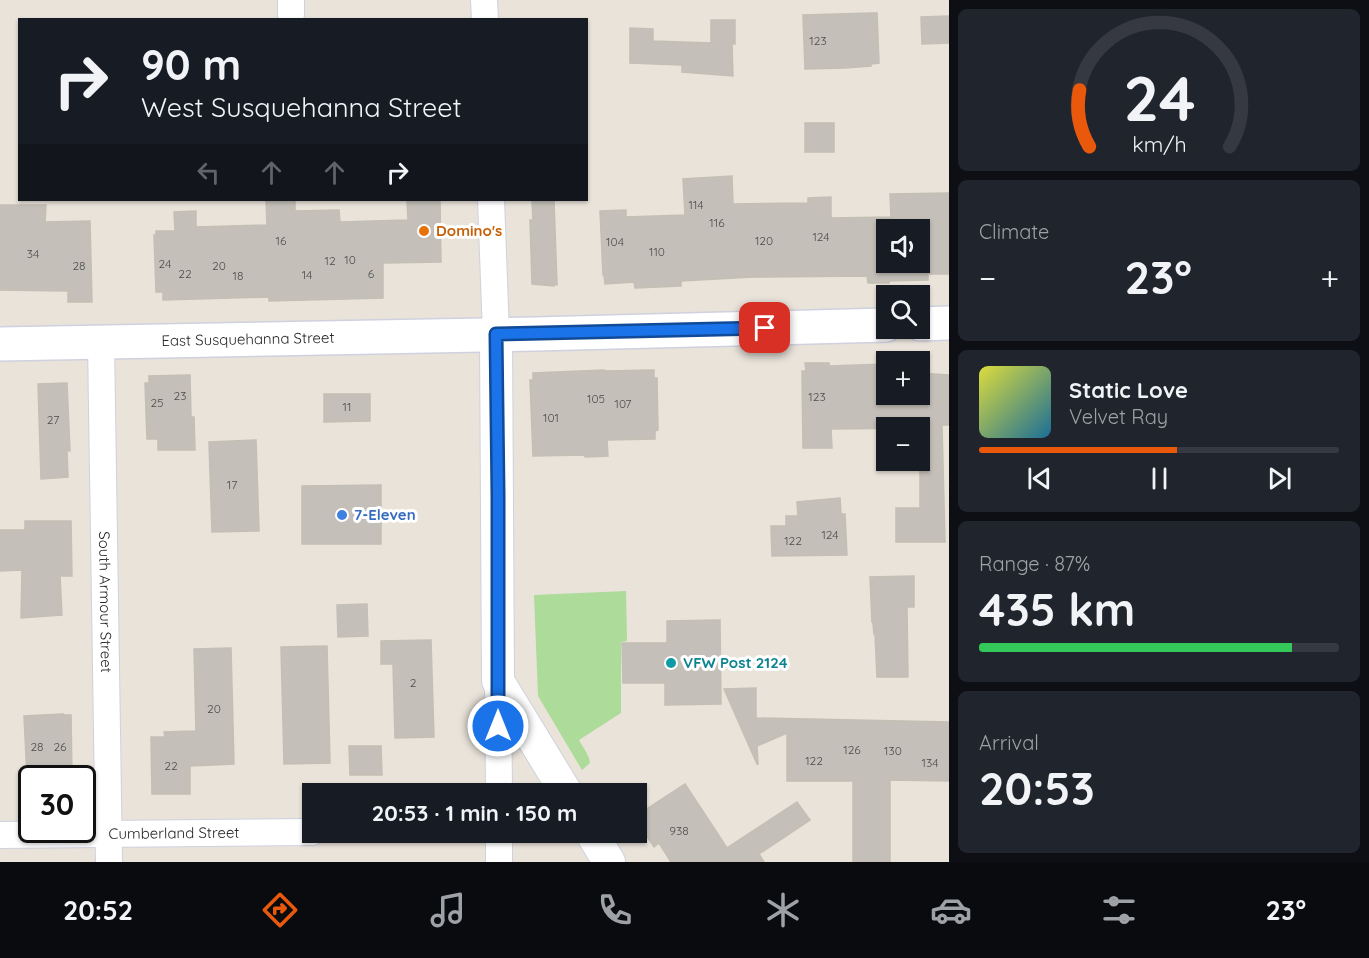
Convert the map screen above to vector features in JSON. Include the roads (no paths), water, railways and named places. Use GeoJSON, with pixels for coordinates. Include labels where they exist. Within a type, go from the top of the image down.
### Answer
{"type":"FeatureCollection","features":[{"type":"Feature","properties":{"kind":"main road"},"geometry":{"type":"LineString","coordinates":[[930,324],[949,323]]}},
{"type":"Feature","properties":{"kind":"main road","name":"East Susquehanna Street"},"geometry":{"type":"LineString","coordinates":[[0,344],[876,325]]}},
{"type":"Feature","properties":{"kind":"street"},"geometry":{"type":"LineString","coordinates":[[484,0],[484,18]]}},
{"type":"Feature","properties":{"kind":"street"},"geometry":{"type":"LineString","coordinates":[[491,201],[496,334],[499,783]]}},
{"type":"Feature","properties":{"kind":"street","name":"South Armour Street"},"geometry":{"type":"LineString","coordinates":[[101,342],[109,862]]}},
{"type":"Feature","properties":{"kind":"street"},"geometry":{"type":"LineString","coordinates":[[498,681],[560,783]]}},
{"type":"Feature","properties":{"kind":"street","name":"Cumberland Street"},"geometry":{"type":"LineString","coordinates":[[0,835],[302,832]]}},
{"type":"Feature","properties":{"kind":"street"},"geometry":{"type":"LineString","coordinates":[[499,843],[499,862]]}},
{"type":"Feature","properties":{"kind":"street"},"geometry":{"type":"LineString","coordinates":[[598,843],[609,862]]}},
{"type":"Feature","properties":{"kind":"place","name":"Domino's"},"geometry":{"type":"Point","coordinates":[424,231]}},
{"type":"Feature","properties":{"kind":"place","name":"7-Eleven"},"geometry":{"type":"Point","coordinates":[342,515]}},
{"type":"Feature","properties":{"kind":"place","name":"VFW Post 2124"},"geometry":{"type":"Point","coordinates":[671,663]}}]}
